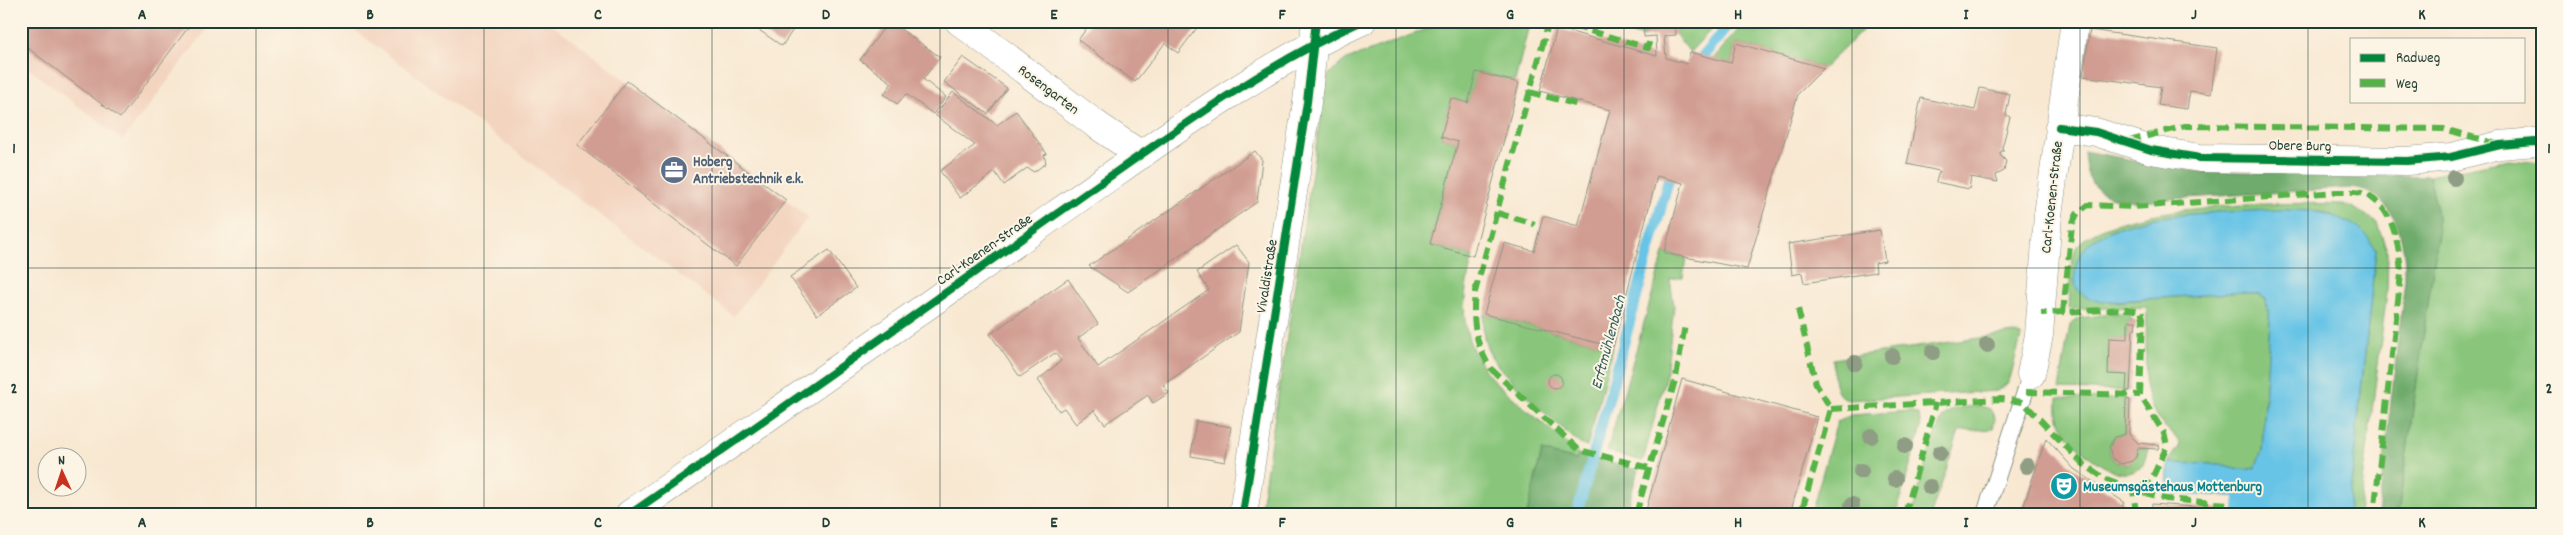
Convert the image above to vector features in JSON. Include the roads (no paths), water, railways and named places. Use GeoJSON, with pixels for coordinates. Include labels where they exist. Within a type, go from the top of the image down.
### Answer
{"type":"FeatureCollection","features":[{"type":"Feature","properties":{"kind":"street","name":"Rosengarten"},"geometry":{"type":"LineString","coordinates":[[959,21],[1094,123],[1141,155]]}},
{"type":"Feature","properties":{"kind":"street","name":"Carl-Koenen-Straße"},"geometry":{"type":"LineString","coordinates":[[630,514],[1141,155],[1277,64],[1316,32],[1362,21]]}},
{"type":"Feature","properties":{"kind":"street","name":"Carl-Koenen-Straße"},"geometry":{"type":"LineString","coordinates":[[2031,374],[2039,335],[2048,215],[2075,21]]}},
{"type":"Feature","properties":{"kind":"street","name":"Vivaldistraße"},"geometry":{"type":"LineString","coordinates":[[1242,514],[1316,32]]}},
{"type":"Feature","properties":{"kind":"street","name":"Obere Burg"},"geometry":{"type":"LineString","coordinates":[[2059,127],[2096,132],[2151,150],[2200,158],[2408,161],[2451,157],[2500,145],[2535,142],[2542,144]]}},
{"type":"Feature","properties":{"kind":"lane"},"geometry":{"type":"LineString","coordinates":[[1985,514],[2031,374]]}},
{"type":"Feature","properties":{"kind":"water"},"geometry":{"type":"Polygon","coordinates":[[[2285,210],[2328,214],[2347,221],[2363,232],[2376,249],[2348,514],[2234,514],[2234,497],[2167,493],[2168,463],[2219,464],[2245,470],[2255,468],[2262,451],[2270,322],[2266,299],[2260,295],[2244,292],[2103,302],[2085,296],[2076,286],[2078,260],[2089,244],[2108,232],[2155,218],[2222,212],[2285,210]]]}},
{"type":"Feature","properties":{"kind":"waterway","name":"Erftmühlenbach"},"geometry":{"type":"LineString","coordinates":[[1703,56],[1726,28],[1735,21]]}},
{"type":"Feature","properties":{"kind":"waterway","name":"Erftmühlenbach"},"geometry":{"type":"LineString","coordinates":[[1577,514],[1669,178]]}},
{"type":"Feature","properties":{"kind":"place","name":"Hoberg Antriebstechnik e.k."},"geometry":{"type":"Point","coordinates":[674,170]}},
{"type":"Feature","properties":{"kind":"place","name":"Museumsgästehaus Mottenburg"},"geometry":{"type":"Point","coordinates":[2064,486]}}]}
